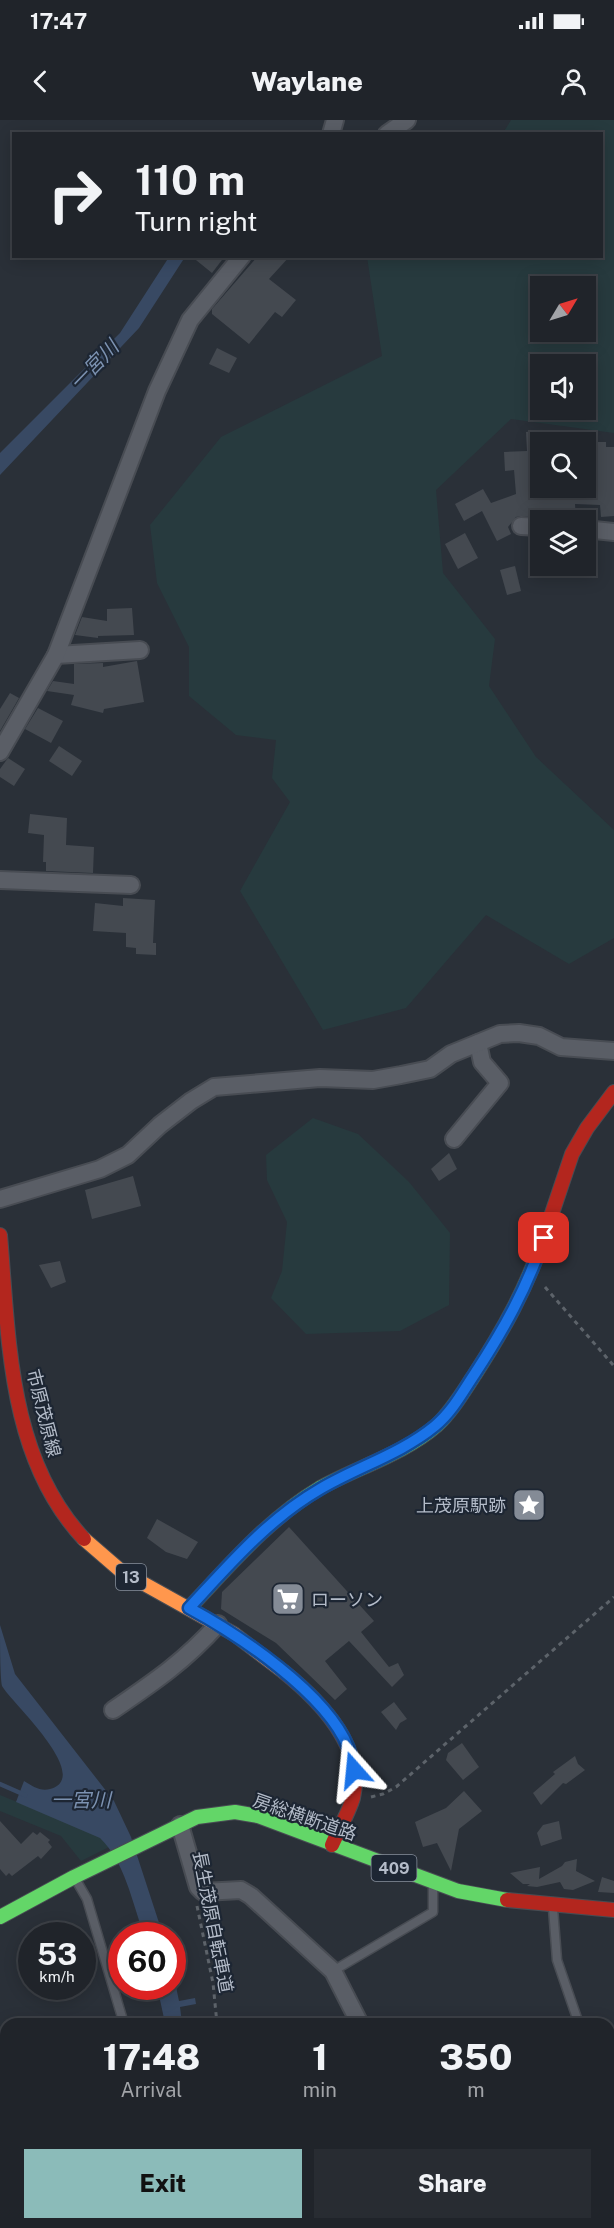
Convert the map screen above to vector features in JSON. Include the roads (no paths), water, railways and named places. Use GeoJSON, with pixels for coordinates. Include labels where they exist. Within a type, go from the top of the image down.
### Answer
{"type":"FeatureCollection","features":[{"type":"Feature","properties":{"kind":"main road"},"geometry":{"type":"LineString","coordinates":[[189,1608],[256,1537],[293,1506],[321,1488],[415,1440],[436,1425],[454,1406],[508,1321],[532,1272],[572,1154],[587,1128],[614,1092]]}},
{"type":"Feature","properties":{"kind":"main road","name":"市原茂原線"},"geometry":{"type":"LineString","coordinates":[[0,1235],[16,1393],[36,1463],[49,1489],[66,1516],[96,1552],[122,1572],[243,1640],[317,1703],[337,1728],[348,1748],[354,1770],[354,1793],[332,1845]]}},
{"type":"Feature","properties":{"kind":"main road","name":"房総横断道路"},"geometry":{"type":"LineString","coordinates":[[0,1917],[74,1877],[197,1817],[235,1812],[258,1816],[433,1882],[488,1898],[614,1910]]}},
{"type":"Feature","properties":{"kind":"street"},"geometry":{"type":"LineString","coordinates":[[390,132],[407,120]]}},
{"type":"Feature","properties":{"kind":"street"},"geometry":{"type":"LineString","coordinates":[[0,752],[56,655],[157,391],[190,320],[241,258]]}},
{"type":"Feature","properties":{"kind":"street"},"geometry":{"type":"LineString","coordinates":[[521,526],[530,526]]}},
{"type":"Feature","properties":{"kind":"street"},"geometry":{"type":"LineString","coordinates":[[596,530],[614,532]]}},
{"type":"Feature","properties":{"kind":"street"},"geometry":{"type":"LineString","coordinates":[[56,655],[140,650]]}},
{"type":"Feature","properties":{"kind":"street"},"geometry":{"type":"LineString","coordinates":[[0,880],[132,885]]}},
{"type":"Feature","properties":{"kind":"street"},"geometry":{"type":"LineString","coordinates":[[0,1199],[109,1164],[128,1155],[175,1113],[214,1087],[320,1078],[373,1080],[401,1076],[430,1069],[451,1054],[500,1034],[519,1033],[539,1036],[561,1047],[614,1051]]}},
{"type":"Feature","properties":{"kind":"street"},"geometry":{"type":"LineString","coordinates":[[454,1139],[500,1083],[482,1062],[478,1043]]}},
{"type":"Feature","properties":{"kind":"street"},"geometry":{"type":"LineString","coordinates":[[112,1710],[171,1670],[194,1651],[218,1624]]}},
{"type":"Feature","properties":{"kind":"street"},"geometry":{"type":"LineString","coordinates":[[180,1825],[198,1887],[204,1892],[241,1890],[251,1896],[333,1971],[358,2018]]}},
{"type":"Feature","properties":{"kind":"lane"},"geometry":{"type":"LineString","coordinates":[[74,1877],[87,1899],[122,2018]]}},
{"type":"Feature","properties":{"kind":"lane"},"geometry":{"type":"LineString","coordinates":[[333,1971],[433,1912],[433,1882]]}},
{"type":"Feature","properties":{"kind":"lane"},"geometry":{"type":"LineString","coordinates":[[553,1905],[557,1960],[577,2018]]}},
{"type":"Feature","properties":{"kind":"water","name":"一宮川"},"geometry":{"type":"Polygon","coordinates":[[[168,258],[184,258],[139,328],[0,475],[0,453],[120,333],[168,258]]]}},
{"type":"Feature","properties":{"kind":"water","name":"一宮川"},"geometry":{"type":"Polygon","coordinates":[[[0,1625],[15,1674],[114,1801],[131,1837],[159,1922],[140,1922],[122,1871],[109,1848],[100,1838],[16,1802],[24,1781],[33,1787],[47,1790],[61,1782],[62,1770],[57,1755],[46,1739],[2,1686],[0,1625]]]}},
{"type":"Feature","properties":{"kind":"water"},"geometry":{"type":"Polygon","coordinates":[[[195,1998],[196,2004],[180,2007],[181,2018],[164,2018],[160,2000],[179,2001],[195,1998]]]}},
{"type":"Feature","properties":{"kind":"waterway"},"geometry":{"type":"LineString","coordinates":[[0,1784],[25,1795]]}},
{"type":"Feature","properties":{"kind":"place","name":"上茂原駅跡"},"geometry":{"type":"Point","coordinates":[529,1505]}},
{"type":"Feature","properties":{"kind":"place","name":"ローソン"},"geometry":{"type":"Point","coordinates":[288,1599]}}]}
